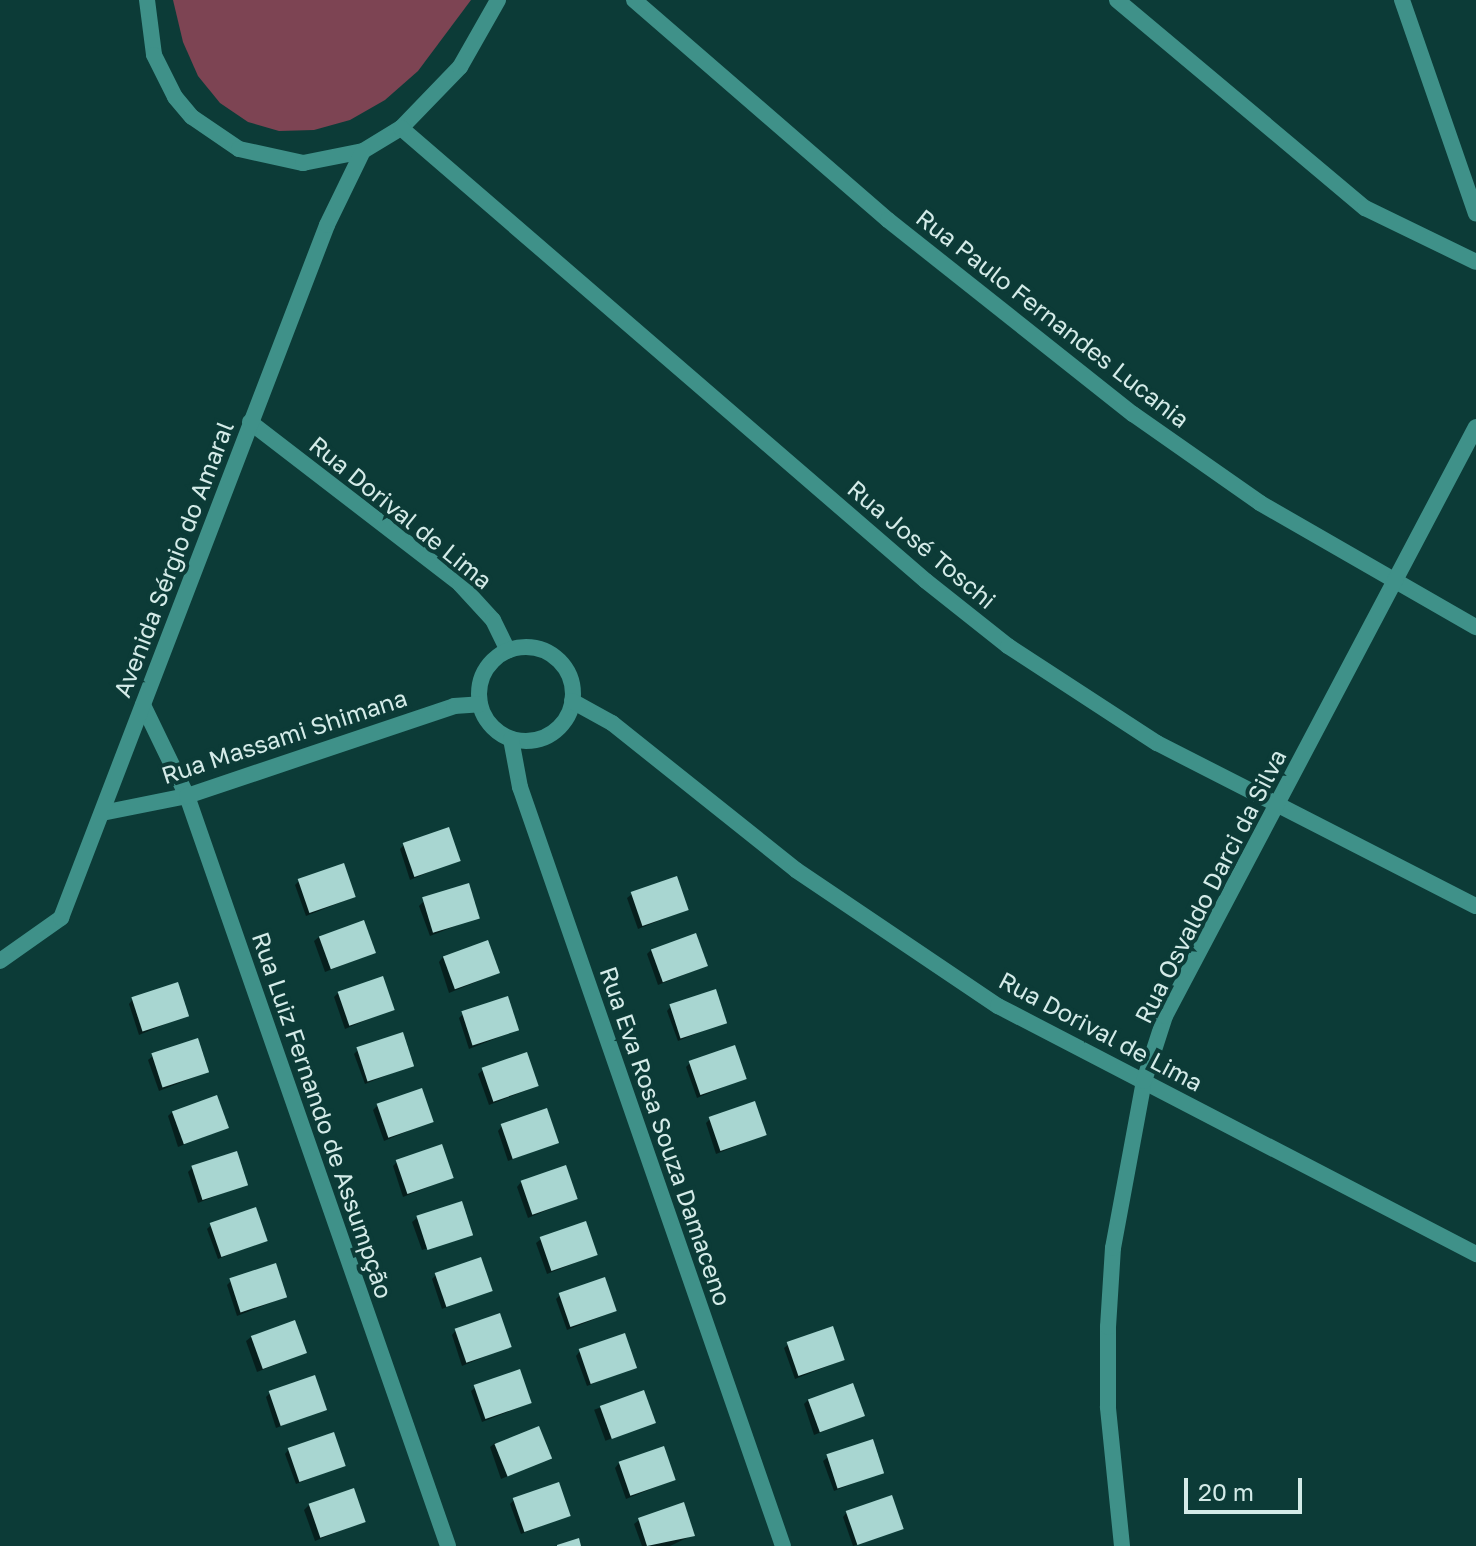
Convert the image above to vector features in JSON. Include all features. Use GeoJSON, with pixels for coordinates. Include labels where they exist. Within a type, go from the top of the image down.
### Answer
{"type":"FeatureCollection","features":[{"type":"Feature","properties":{"kind":"street"},"geometry":{"type":"LineString","coordinates":[[147,0],[154,55],[175,97],[213,135],[239,149],[281,161],[334,160],[363,151],[401,128],[460,67],[498,0]]}},
{"type":"Feature","properties":{"kind":"street","name":"Rua Paulo Fernandes Lucania"},"geometry":{"type":"LineString","coordinates":[[634,0],[1008,320],[1260,503],[1395,585],[1476,627]]}},
{"type":"Feature","properties":{"kind":"street"},"geometry":{"type":"LineString","coordinates":[[1117,0],[1365,208],[1476,262]]}},
{"type":"Feature","properties":{"kind":"street"},"geometry":{"type":"LineString","coordinates":[[1402,0],[1476,214]]}},
{"type":"Feature","properties":{"kind":"street","name":"Rua José Toschi"},"geometry":{"type":"LineString","coordinates":[[401,128],[926,581],[1008,646],[1157,743],[1278,802],[1476,906]]}},
{"type":"Feature","properties":{"kind":"street","name":"Avenida Sérgio do Amaral"},"geometry":{"type":"LineString","coordinates":[[0,961],[61,918],[327,225],[363,151]]}},
{"type":"Feature","properties":{"kind":"street","name":"Rua Dorival de Lima"},"geometry":{"type":"LineString","coordinates":[[250,422],[460,584],[493,620],[508,651]]}},
{"type":"Feature","properties":{"kind":"street","name":"Rua Osvaldo Darci da Silva"},"geometry":{"type":"LineString","coordinates":[[1122,1546],[1108,1407],[1108,1327],[1113,1248],[1144,1081],[1165,1016],[1476,427]]}},
{"type":"Feature","properties":{"kind":"street"},"geometry":{"type":"LineString","coordinates":[[524,647],[554,657],[572,684],[572,701],[557,729],[527,741],[511,739],[496,731],[480,704],[484,672],[508,651],[524,647]]}},
{"type":"Feature","properties":{"kind":"street","name":"Rua Dorival de Lima"},"geometry":{"type":"LineString","coordinates":[[572,701],[612,723],[796,870],[998,1006],[1476,1254]]}},
{"type":"Feature","properties":{"kind":"street","name":"Rua Massami Shimana"},"geometry":{"type":"LineString","coordinates":[[102,813],[187,796],[454,706],[480,704]]}},
{"type":"Feature","properties":{"kind":"street","name":"Rua Luiz Fernando de Assumpção"},"geometry":{"type":"LineString","coordinates":[[143,705],[187,796],[448,1546]]}},
{"type":"Feature","properties":{"kind":"street","name":"Rua Eva Rosa Souza Damaceno"},"geometry":{"type":"LineString","coordinates":[[511,739],[520,787],[783,1546]]}},
{"type":"Feature","properties":{"kind":"shaded area"},"geometry":{"type":"Polygon","coordinates":[[[173,0],[471,0],[418,71],[385,100],[350,120],[314,130],[279,131],[248,122],[220,103],[198,76],[183,42],[173,0]]]}},
{"type":"Feature","properties":{"kind":"building"},"geometry":{"type":"Polygon","coordinates":[[[449,827],[461,861],[414,877],[403,843],[449,827]]]}},
{"type":"Feature","properties":{"kind":"building"},"geometry":{"type":"Polygon","coordinates":[[[344,863],[356,897],[309,913],[298,879],[344,863]]]}},
{"type":"Feature","properties":{"kind":"building"},"geometry":{"type":"Polygon","coordinates":[[[677,876],[689,910],[642,926],[631,892],[677,876]]]}},
{"type":"Feature","properties":{"kind":"building"},"geometry":{"type":"Polygon","coordinates":[[[469,883],[480,918],[433,933],[422,897],[469,883]]]}},
{"type":"Feature","properties":{"kind":"building"},"geometry":{"type":"Polygon","coordinates":[[[364,920],[376,953],[331,969],[319,936],[364,920]]]}},
{"type":"Feature","properties":{"kind":"building"},"geometry":{"type":"Polygon","coordinates":[[[696,933],[708,966],[663,982],[651,949],[696,933]]]}},
{"type":"Feature","properties":{"kind":"building"},"geometry":{"type":"Polygon","coordinates":[[[488,940],[500,973],[455,989],[443,956],[488,940]]]}},
{"type":"Feature","properties":{"kind":"building"},"geometry":{"type":"Polygon","coordinates":[[[383,976],[395,1010],[349,1026],[338,992],[383,976]]]}},
{"type":"Feature","properties":{"kind":"building"},"geometry":{"type":"Polygon","coordinates":[[[178,982],[189,1016],[143,1031],[131,997],[178,982]]]}},
{"type":"Feature","properties":{"kind":"building"},"geometry":{"type":"Polygon","coordinates":[[[716,989],[727,1023],[681,1038],[669,1004],[716,989]]]}},
{"type":"Feature","properties":{"kind":"building"},"geometry":{"type":"Polygon","coordinates":[[[508,996],[519,1030],[473,1045],[461,1011],[508,996]]]}},
{"type":"Feature","properties":{"kind":"building"},"geometry":{"type":"Polygon","coordinates":[[[403,1032],[414,1066],[368,1081],[356,1047],[403,1032]]]}},
{"type":"Feature","properties":{"kind":"building"},"geometry":{"type":"Polygon","coordinates":[[[198,1038],[209,1072],[163,1087],[151,1053],[198,1038]]]}},
{"type":"Feature","properties":{"kind":"building"},"geometry":{"type":"Polygon","coordinates":[[[735,1045],[747,1079],[700,1095],[689,1061],[735,1045]]]}},
{"type":"Feature","properties":{"kind":"building"},"geometry":{"type":"Polygon","coordinates":[[[527,1052],[539,1086],[493,1102],[482,1068],[527,1052]]]}},
{"type":"Feature","properties":{"kind":"building"},"geometry":{"type":"Polygon","coordinates":[[[422,1088],[434,1122],[388,1138],[377,1104],[422,1088]]]}},
{"type":"Feature","properties":{"kind":"building"},"geometry":{"type":"Polygon","coordinates":[[[217,1095],[229,1128],[184,1144],[172,1111],[217,1095]]]}},
{"type":"Feature","properties":{"kind":"building"},"geometry":{"type":"Polygon","coordinates":[[[755,1101],[767,1135],[720,1151],[709,1117],[755,1101]]]}},
{"type":"Feature","properties":{"kind":"building"},"geometry":{"type":"Polygon","coordinates":[[[547,1108],[559,1143],[513,1159],[501,1124],[547,1108]]]}},
{"type":"Feature","properties":{"kind":"building"},"geometry":{"type":"Polygon","coordinates":[[[442,1144],[454,1178],[407,1194],[396,1160],[442,1144]]]}},
{"type":"Feature","properties":{"kind":"building"},"geometry":{"type":"Polygon","coordinates":[[[237,1151],[248,1185],[202,1200],[191,1166],[237,1151]]]}},
{"type":"Feature","properties":{"kind":"building"},"geometry":{"type":"Polygon","coordinates":[[[566,1165],[578,1199],[532,1215],[521,1181],[566,1165]]]}},
{"type":"Feature","properties":{"kind":"building"},"geometry":{"type":"Polygon","coordinates":[[[462,1201],[473,1235],[427,1250],[416,1216],[462,1201]]]}},
{"type":"Feature","properties":{"kind":"building"},"geometry":{"type":"Polygon","coordinates":[[[256,1207],[268,1241],[221,1257],[210,1223],[256,1207]]]}},
{"type":"Feature","properties":{"kind":"building"},"geometry":{"type":"Polygon","coordinates":[[[586,1221],[598,1255],[551,1271],[540,1237],[586,1221]]]}},
{"type":"Feature","properties":{"kind":"building"},"geometry":{"type":"Polygon","coordinates":[[[481,1257],[493,1291],[446,1307],[435,1273],[481,1257]]]}},
{"type":"Feature","properties":{"kind":"building"},"geometry":{"type":"Polygon","coordinates":[[[276,1263],[287,1297],[241,1312],[229,1278],[276,1263]]]}},
{"type":"Feature","properties":{"kind":"building"},"geometry":{"type":"Polygon","coordinates":[[[605,1277],[617,1311],[570,1327],[559,1293],[605,1277]]]}},
{"type":"Feature","properties":{"kind":"building"},"geometry":{"type":"Polygon","coordinates":[[[500,1313],[512,1347],[466,1363],[455,1329],[500,1313]]]}},
{"type":"Feature","properties":{"kind":"building"},"geometry":{"type":"Polygon","coordinates":[[[295,1320],[307,1353],[263,1369],[251,1336],[295,1320]]]}},
{"type":"Feature","properties":{"kind":"building"},"geometry":{"type":"Polygon","coordinates":[[[833,1326],[845,1360],[798,1376],[787,1342],[833,1326]]]}},
{"type":"Feature","properties":{"kind":"building"},"geometry":{"type":"Polygon","coordinates":[[[625,1333],[637,1368],[591,1384],[579,1349],[625,1333]]]}},
{"type":"Feature","properties":{"kind":"building"},"geometry":{"type":"Polygon","coordinates":[[[520,1369],[532,1403],[485,1419],[474,1385],[520,1369]]]}},
{"type":"Feature","properties":{"kind":"building"},"geometry":{"type":"Polygon","coordinates":[[[315,1375],[327,1410],[281,1426],[269,1391],[315,1375]]]}},
{"type":"Feature","properties":{"kind":"building"},"geometry":{"type":"Polygon","coordinates":[[[853,1383],[865,1416],[820,1432],[808,1399],[853,1383]]]}},
{"type":"Feature","properties":{"kind":"building"},"geometry":{"type":"Polygon","coordinates":[[[644,1390],[656,1423],[612,1439],[600,1406],[644,1390]]]}},
{"type":"Feature","properties":{"kind":"building"},"geometry":{"type":"Polygon","coordinates":[[[539,1426],[552,1458],[508,1476],[494,1444],[539,1426]]]}},
{"type":"Feature","properties":{"kind":"building"},"geometry":{"type":"Polygon","coordinates":[[[334,1432],[346,1466],[299,1482],[288,1448],[334,1432]]]}},
{"type":"Feature","properties":{"kind":"building"},"geometry":{"type":"Polygon","coordinates":[[[873,1439],[884,1473],[838,1488],[826,1454],[873,1439]]]}},
{"type":"Feature","properties":{"kind":"building"},"geometry":{"type":"Polygon","coordinates":[[[664,1446],[676,1480],[630,1496],[619,1462],[664,1446]]]}},
{"type":"Feature","properties":{"kind":"building"},"geometry":{"type":"Polygon","coordinates":[[[559,1482],[571,1516],[524,1532],[513,1498],[559,1482]]]}},
{"type":"Feature","properties":{"kind":"building"},"geometry":{"type":"Polygon","coordinates":[[[354,1488],[366,1522],[320,1538],[309,1504],[354,1488]]]}},
{"type":"Feature","properties":{"kind":"building"},"geometry":{"type":"Polygon","coordinates":[[[892,1495],[904,1529],[857,1545],[846,1511],[892,1495]]]}},
{"type":"Feature","properties":{"kind":"building"},"geometry":{"type":"Polygon","coordinates":[[[684,1502],[695,1536],[647,1546],[638,1518],[684,1502]]]}},
{"type":"Feature","properties":{"kind":"building"},"geometry":{"type":"Polygon","coordinates":[[[579,1538],[581,1546],[557,1546],[557,1545],[579,1538]]]}}]}
